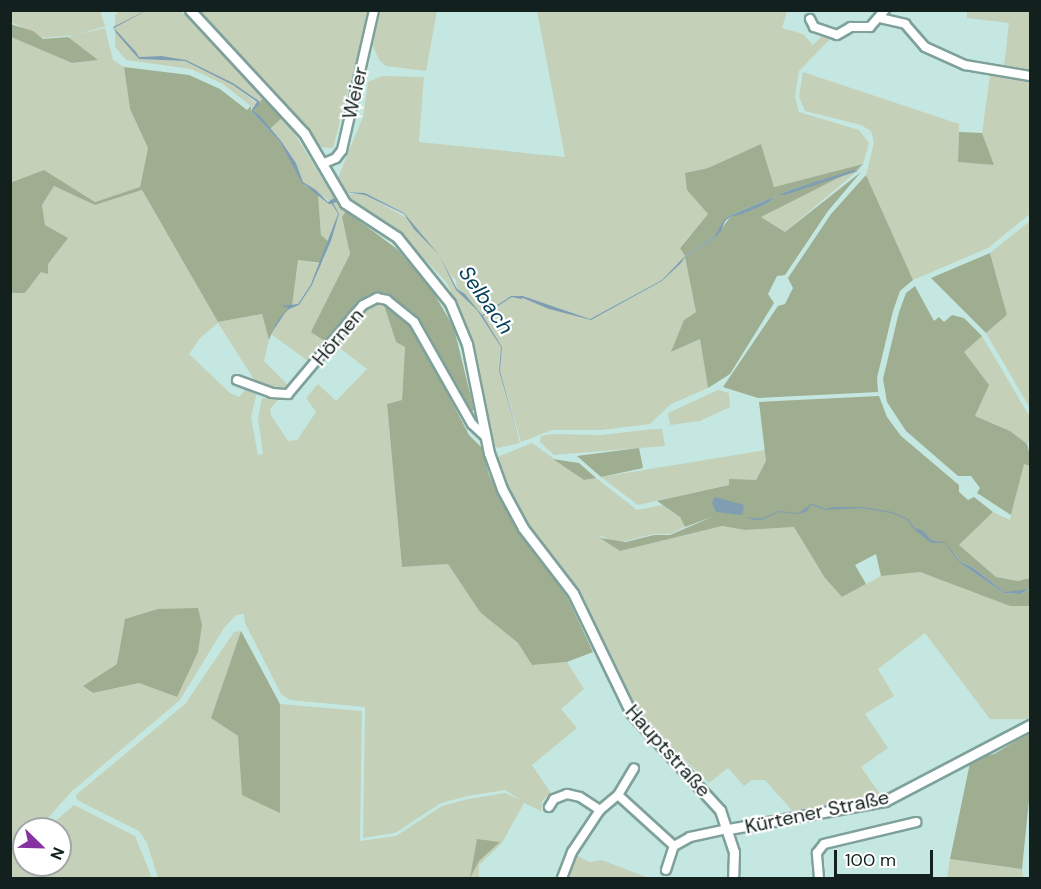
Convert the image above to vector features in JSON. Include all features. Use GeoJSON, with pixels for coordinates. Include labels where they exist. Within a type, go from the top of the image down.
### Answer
{"type":"FeatureCollection","features":[{"type":"Feature","properties":{"kind":"street"},"geometry":{"type":"LineString","coordinates":[[190,10],[296,122],[345,203],[397,237],[450,303],[467,344],[485,436]]}},
{"type":"Feature","properties":{"kind":"street","name":"Weier"},"geometry":{"type":"LineString","coordinates":[[322,164],[342,150],[374,10]]}},
{"type":"Feature","properties":{"kind":"street"},"geometry":{"type":"LineString","coordinates":[[810,19],[814,27],[837,35],[851,27],[870,27],[883,14],[905,24],[925,46],[965,65],[1030,76]]}},
{"type":"Feature","properties":{"kind":"street","name":"Hörnen"},"geometry":{"type":"LineString","coordinates":[[237,380],[272,393],[288,394],[363,305],[371,299],[387,300],[414,322],[426,339],[472,424],[485,436]]}},
{"type":"Feature","properties":{"kind":"street","name":"Hauptstraße"},"geometry":{"type":"LineString","coordinates":[[485,436],[495,473],[513,510],[573,593],[631,713],[709,794],[729,830],[732,879]]}},
{"type":"Feature","properties":{"kind":"street","name":"Kürtener Straße"},"geometry":{"type":"LineString","coordinates":[[729,830],[885,801],[1030,725]]}},
{"type":"Feature","properties":{"kind":"street"},"geometry":{"type":"LineString","coordinates":[[562,879],[572,852],[600,810],[618,795],[634,768]]}},
{"type":"Feature","properties":{"kind":"street"},"geometry":{"type":"LineString","coordinates":[[549,807],[554,799],[567,794],[580,797],[600,810]]}},
{"type":"Feature","properties":{"kind":"street"},"geometry":{"type":"LineString","coordinates":[[618,795],[674,846]]}},
{"type":"Feature","properties":{"kind":"street"},"geometry":{"type":"LineString","coordinates":[[819,879],[817,853],[824,844],[916,822]]}},
{"type":"Feature","properties":{"kind":"street"},"geometry":{"type":"LineString","coordinates":[[666,870],[674,846],[690,837],[729,830]]}},
{"type":"Feature","properties":{"kind":"green space"},"geometry":{"type":"Polygon","coordinates":[[[10,11],[100,11],[105,26],[77,35],[43,38],[11,22],[10,11]]]}},
{"type":"Feature","properties":{"kind":"green space"},"geometry":{"type":"Polygon","coordinates":[[[119,11],[181,11],[266,96],[259,103],[233,83],[185,60],[162,56],[139,58],[136,53],[139,59],[185,61],[233,84],[257,104],[252,107],[223,84],[191,69],[126,60],[115,47],[115,15],[119,11]]]}},
{"type":"Feature","properties":{"kind":"green space"},"geometry":{"type":"Polygon","coordinates":[[[196,11],[369,11],[333,148],[319,147],[300,120],[196,11]]]}},
{"type":"Feature","properties":{"kind":"green space"},"geometry":{"type":"Polygon","coordinates":[[[378,11],[437,11],[426,71],[386,66],[379,60],[371,42],[378,11]]]}},
{"type":"Feature","properties":{"kind":"green space"},"geometry":{"type":"Polygon","coordinates":[[[537,11],[787,11],[782,28],[803,34],[813,45],[825,33],[833,36],[799,71],[795,97],[799,112],[859,130],[869,143],[863,164],[774,187],[761,144],[708,168],[685,173],[687,190],[708,214],[680,247],[685,256],[662,280],[590,319],[523,296],[511,296],[482,315],[465,294],[457,289],[456,280],[451,275],[455,287],[458,291],[477,309],[501,347],[499,371],[520,443],[498,448],[492,445],[473,340],[447,283],[399,232],[355,205],[346,194],[365,194],[407,218],[404,213],[365,193],[345,192],[337,180],[363,117],[368,82],[382,76],[424,77],[419,142],[565,157],[537,11]]]}},
{"type":"Feature","properties":{"kind":"green space"},"geometry":{"type":"Polygon","coordinates":[[[967,11],[1030,11],[1030,73],[1012,71],[1004,66],[1009,23],[967,18],[967,11]]]}},
{"type":"Feature","properties":{"kind":"green space"},"geometry":{"type":"Polygon","coordinates":[[[10,24],[33,31],[43,39],[68,37],[98,60],[72,63],[11,37],[10,24]]]}},
{"type":"Feature","properties":{"kind":"green space"},"geometry":{"type":"Polygon","coordinates":[[[105,28],[113,60],[124,67],[130,109],[148,148],[140,187],[95,202],[44,170],[11,183],[11,37],[72,63],[97,60],[68,37],[105,28]]]}},
{"type":"Feature","properties":{"kind":"green space"},"geometry":{"type":"Polygon","coordinates":[[[124,67],[189,75],[220,89],[247,110],[251,106],[251,111],[280,142],[305,186],[318,194],[321,235],[329,242],[321,263],[298,260],[292,306],[277,321],[269,340],[262,314],[218,322],[142,190],[95,205],[54,186],[42,205],[45,225],[68,238],[48,264],[48,274],[41,272],[25,293],[11,293],[10,183],[44,170],[95,202],[140,187],[148,148],[130,109],[124,67]]]}},
{"type":"Feature","properties":{"kind":"green space"},"geometry":{"type":"Polygon","coordinates":[[[803,72],[959,124],[958,161],[994,165],[982,133],[990,75],[1030,79],[1030,214],[988,248],[913,280],[866,175],[874,143],[871,131],[861,125],[805,111],[799,97],[803,72]]]}},
{"type":"Feature","properties":{"kind":"green space"},"geometry":{"type":"Polygon","coordinates":[[[266,96],[284,116],[270,129],[252,109],[266,96]]]}},
{"type":"Feature","properties":{"kind":"green space"},"geometry":{"type":"Polygon","coordinates":[[[284,116],[334,198],[331,202],[303,182],[296,163],[269,128],[284,116]]]}},
{"type":"Feature","properties":{"kind":"green space"},"geometry":{"type":"Polygon","coordinates":[[[959,132],[982,133],[994,165],[958,162],[959,132]]]}},
{"type":"Feature","properties":{"kind":"green space"},"geometry":{"type":"Polygon","coordinates":[[[761,144],[774,187],[863,164],[857,170],[790,190],[729,216],[714,237],[685,256],[680,248],[708,214],[687,190],[685,173],[708,168],[761,144]]]}},
{"type":"Feature","properties":{"kind":"green space"},"geometry":{"type":"Polygon","coordinates":[[[862,167],[785,232],[760,217],[844,175],[862,167]]]}},
{"type":"Feature","properties":{"kind":"green space"},"geometry":{"type":"Polygon","coordinates":[[[861,172],[828,211],[785,275],[777,276],[768,294],[774,303],[730,374],[708,388],[700,339],[671,352],[684,320],[696,312],[685,257],[715,238],[730,217],[768,203],[777,195],[848,173],[761,217],[785,232],[861,172]]]}},
{"type":"Feature","properties":{"kind":"green space"},"geometry":{"type":"Polygon","coordinates":[[[866,175],[913,280],[900,291],[893,311],[877,378],[878,392],[758,398],[723,387],[778,306],[785,304],[793,288],[788,278],[831,214],[866,175]]]}},
{"type":"Feature","properties":{"kind":"green space"},"geometry":{"type":"Polygon","coordinates":[[[54,186],[95,205],[142,190],[218,322],[262,314],[269,340],[264,361],[291,388],[285,392],[257,384],[218,323],[200,338],[189,354],[230,393],[239,397],[247,388],[257,392],[251,417],[258,455],[263,454],[258,418],[262,398],[279,399],[270,409],[271,415],[288,441],[297,440],[316,412],[306,398],[318,384],[336,401],[367,369],[332,342],[367,307],[375,303],[384,305],[396,342],[405,346],[402,400],[387,404],[402,567],[448,564],[480,611],[518,643],[532,665],[567,662],[584,689],[561,709],[577,728],[532,765],[551,793],[542,801],[541,811],[524,803],[502,843],[479,865],[479,878],[158,878],[147,843],[139,831],[77,800],[76,795],[185,704],[234,632],[241,631],[211,718],[238,736],[280,813],[280,704],[362,711],[360,841],[396,836],[442,806],[468,799],[505,793],[520,800],[505,790],[468,796],[441,803],[395,833],[363,838],[365,707],[290,700],[281,694],[245,623],[244,614],[236,615],[224,628],[180,700],[71,792],[49,817],[12,817],[11,842],[10,293],[25,293],[67,238],[45,225],[42,205],[54,186]],[[117,664],[83,686],[93,693],[139,683],[177,697],[117,664]]]}},
{"type":"Feature","properties":{"kind":"green space"},"geometry":{"type":"Polygon","coordinates":[[[318,194],[330,204],[338,202],[346,211],[342,217],[350,254],[312,332],[326,342],[312,364],[271,334],[287,310],[299,305],[320,269],[298,304],[292,306],[298,260],[322,264],[331,241],[339,214],[333,205],[338,214],[329,242],[321,235],[318,194]]]}},
{"type":"Feature","properties":{"kind":"green space"},"geometry":{"type":"Polygon","coordinates":[[[346,211],[397,249],[432,290],[454,328],[474,410],[470,412],[416,321],[379,295],[362,303],[326,342],[311,332],[350,254],[342,217],[346,211]]]}},
{"type":"Feature","properties":{"kind":"green space"},"geometry":{"type":"Polygon","coordinates":[[[1030,221],[1030,408],[986,333],[1007,315],[990,253],[1030,221]]]}},
{"type":"Feature","properties":{"kind":"green space"},"geometry":{"type":"Polygon","coordinates":[[[990,253],[1007,315],[986,333],[931,278],[990,253]]]}},
{"type":"Feature","properties":{"kind":"green space"},"geometry":{"type":"Polygon","coordinates":[[[685,257],[696,312],[689,316],[672,352],[700,339],[708,388],[671,404],[650,424],[601,430],[552,430],[521,442],[500,371],[502,347],[483,316],[512,297],[523,297],[591,320],[662,281],[685,257]]]}},
{"type":"Feature","properties":{"kind":"green space"},"geometry":{"type":"Polygon","coordinates":[[[915,286],[934,321],[939,317],[944,322],[952,315],[964,318],[982,336],[964,352],[989,385],[975,416],[1010,431],[1027,444],[1030,455],[1030,466],[1024,464],[1011,515],[977,493],[980,488],[971,476],[958,476],[906,431],[887,402],[883,379],[899,312],[906,293],[915,286]]]}},
{"type":"Feature","properties":{"kind":"green space"},"geometry":{"type":"Polygon","coordinates":[[[384,305],[410,326],[421,343],[469,435],[482,448],[489,475],[516,529],[563,588],[593,652],[567,662],[532,665],[518,643],[480,612],[448,564],[402,567],[387,404],[402,400],[405,347],[396,342],[384,305]]]}},
{"type":"Feature","properties":{"kind":"green space"},"geometry":{"type":"Polygon","coordinates":[[[982,336],[1030,417],[1030,440],[1027,444],[1010,431],[975,416],[963,352],[982,336]]]}},
{"type":"Feature","properties":{"kind":"green space"},"geometry":{"type":"Polygon","coordinates":[[[718,390],[729,393],[730,407],[700,421],[670,425],[668,413],[718,390]]]}},
{"type":"Feature","properties":{"kind":"green space"},"geometry":{"type":"Polygon","coordinates":[[[879,396],[887,417],[901,436],[959,485],[959,492],[968,500],[974,497],[993,512],[959,545],[996,577],[1018,581],[1030,578],[1030,588],[1020,593],[1005,592],[972,567],[961,562],[952,550],[960,563],[1004,593],[1020,594],[1030,589],[1030,606],[1010,606],[920,572],[881,576],[876,554],[855,565],[866,584],[842,597],[825,578],[794,527],[745,530],[722,526],[620,551],[600,538],[626,542],[654,535],[670,535],[714,516],[685,527],[680,517],[657,501],[729,485],[729,479],[756,480],[766,461],[759,402],[879,396]]]}},
{"type":"Feature","properties":{"kind":"green space"},"geometry":{"type":"Polygon","coordinates":[[[662,429],[665,446],[554,455],[540,442],[541,436],[552,434],[601,435],[662,429]]]}},
{"type":"Feature","properties":{"kind":"green space"},"geometry":{"type":"Polygon","coordinates":[[[532,443],[584,480],[596,478],[637,510],[662,505],[680,517],[685,527],[670,534],[654,534],[626,541],[613,541],[598,535],[620,551],[722,526],[745,530],[795,527],[825,578],[842,597],[887,573],[920,572],[1010,606],[1030,606],[1030,719],[990,719],[925,633],[878,669],[894,696],[865,714],[888,748],[861,767],[882,797],[795,814],[765,780],[752,780],[744,786],[728,768],[709,783],[635,712],[577,590],[526,523],[509,492],[495,458],[532,443]]]}},
{"type":"Feature","properties":{"kind":"green space"},"geometry":{"type":"Polygon","coordinates":[[[639,448],[643,468],[601,477],[577,456],[639,448]]]}},
{"type":"Feature","properties":{"kind":"green space"},"geometry":{"type":"Polygon","coordinates":[[[765,450],[766,461],[756,480],[729,480],[729,485],[638,505],[601,477],[765,450]]]}},
{"type":"Feature","properties":{"kind":"green space"},"geometry":{"type":"Polygon","coordinates":[[[553,459],[579,463],[596,478],[584,480],[553,459]]]}},
{"type":"Feature","properties":{"kind":"green space"},"geometry":{"type":"Polygon","coordinates":[[[1024,463],[1030,466],[1030,578],[1018,581],[996,577],[959,545],[993,512],[1010,520],[1024,463]]]}},
{"type":"Feature","properties":{"kind":"green space"},"geometry":{"type":"Polygon","coordinates":[[[198,608],[202,625],[198,652],[177,697],[139,683],[93,693],[83,686],[117,664],[125,619],[158,609],[198,608]]]}},
{"type":"Feature","properties":{"kind":"green space"},"geometry":{"type":"Polygon","coordinates":[[[241,631],[280,704],[280,813],[242,795],[238,736],[211,718],[241,631]]]}},
{"type":"Feature","properties":{"kind":"green space"},"geometry":{"type":"Polygon","coordinates":[[[1030,733],[1030,790],[1022,869],[950,859],[971,758],[994,754],[1030,733]]]}},
{"type":"Feature","properties":{"kind":"green space"},"geometry":{"type":"Polygon","coordinates":[[[74,805],[135,836],[152,878],[11,878],[12,848],[12,877],[72,877],[72,817],[60,817],[74,805]]]}},
{"type":"Feature","properties":{"kind":"green space"},"geometry":{"type":"Polygon","coordinates":[[[477,839],[500,842],[479,861],[470,878],[477,839]]]}},
{"type":"Feature","properties":{"kind":"green space"},"geometry":{"type":"Polygon","coordinates":[[[574,854],[590,862],[602,860],[649,878],[566,878],[574,854]]]}},
{"type":"Feature","properties":{"kind":"green space"},"geometry":{"type":"Polygon","coordinates":[[[950,859],[1022,869],[1023,878],[947,878],[950,859]]]}},
{"type":"Feature","properties":{"kind":"water"},"geometry":{"type":"Polygon","coordinates":[[[145,11],[114,28],[139,57],[162,56],[186,60],[233,83],[259,101],[259,105],[253,110],[281,141],[296,163],[303,182],[316,190],[328,202],[334,198],[338,202],[333,203],[339,214],[331,241],[312,285],[299,305],[287,310],[271,334],[277,321],[288,308],[281,306],[298,304],[311,284],[338,214],[332,204],[329,204],[302,183],[280,142],[251,111],[257,102],[233,85],[185,61],[139,59],[113,27],[145,11]]]}},
{"type":"Feature","properties":{"kind":"water"},"geometry":{"type":"Polygon","coordinates":[[[853,170],[858,171],[785,195],[778,195],[853,170]]]}},
{"type":"Feature","properties":{"kind":"water"},"geometry":{"type":"Polygon","coordinates":[[[345,192],[365,193],[404,213],[439,255],[414,229],[404,214],[365,195],[345,192]]]}},
{"type":"Feature","properties":{"kind":"water"},"geometry":{"type":"Polygon","coordinates":[[[776,196],[768,203],[730,217],[715,238],[685,257],[662,281],[591,320],[549,309],[523,298],[512,297],[483,316],[502,347],[500,371],[520,443],[499,371],[501,347],[477,310],[456,290],[439,255],[457,289],[465,294],[482,315],[511,296],[523,296],[590,319],[662,280],[685,256],[714,237],[729,216],[776,196]]]}},
{"type":"Feature","properties":{"kind":"water"},"geometry":{"type":"Polygon","coordinates":[[[715,497],[744,505],[742,515],[716,512],[712,503],[715,497]]]}},
{"type":"Feature","properties":{"kind":"water"},"geometry":{"type":"Polygon","coordinates":[[[811,504],[825,509],[863,507],[892,512],[907,518],[915,528],[922,530],[932,541],[945,542],[961,562],[972,567],[1005,592],[1030,589],[1020,594],[1004,593],[960,563],[945,543],[931,543],[915,530],[906,519],[891,513],[862,508],[825,510],[811,505],[807,511],[799,514],[778,512],[762,520],[745,517],[761,519],[778,511],[799,513],[811,504]]]}},
{"type":"Feature","properties":{"kind":"water label","name":"Selbach"},"geometry":{"type":"Point","coordinates":[486,300]}}]}
